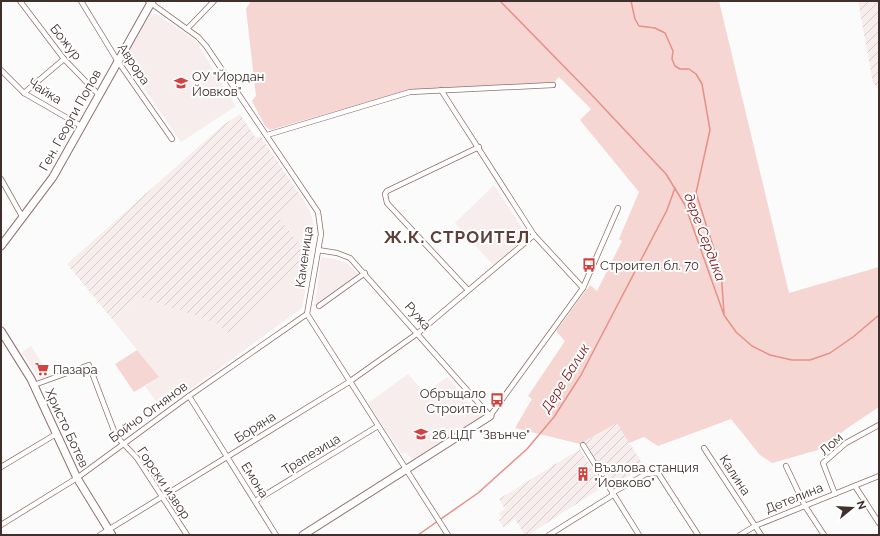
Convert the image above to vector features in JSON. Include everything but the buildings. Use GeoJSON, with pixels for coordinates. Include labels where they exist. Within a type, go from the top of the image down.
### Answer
{"type":"FeatureCollection","features":[{"type":"Feature","properties":{"kind":"street","name":"Божур"},"geometry":{"type":"LineString","coordinates":[[20,1],[64,59],[98,94]]}},
{"type":"Feature","properties":{"kind":"street","name":"Аврора"},"geometry":{"type":"LineString","coordinates":[[81,1],[117,60],[172,139]]}},
{"type":"Feature","properties":{"kind":"street"},"geometry":{"type":"LineString","coordinates":[[187,29],[214,1]]}},
{"type":"Feature","properties":{"kind":"street","name":"Ген. Георги Попов"},"geometry":{"type":"LineString","coordinates":[[1,246],[53,177],[150,2]]}},
{"type":"Feature","properties":{"kind":"street","name":"Каменица"},"geometry":{"type":"LineString","coordinates":[[150,2],[198,37],[206,46],[318,212],[320,234],[307,314]]}},
{"type":"Feature","properties":{"kind":"street"},"geometry":{"type":"LineString","coordinates":[[24,93],[64,59]]}},
{"type":"Feature","properties":{"kind":"street","name":"Чайка"},"geometry":{"type":"LineString","coordinates":[[1,70],[24,93],[81,126]]}},
{"type":"Feature","properties":{"kind":"street"},"geometry":{"type":"LineString","coordinates":[[266,135],[306,121],[410,92],[554,85]]}},
{"type":"Feature","properties":{"kind":"street"},"geometry":{"type":"LineString","coordinates":[[441,90],[479,147],[534,235],[583,288]]}},
{"type":"Feature","properties":{"kind":"street"},"geometry":{"type":"LineString","coordinates":[[468,290],[387,203],[385,194],[387,191],[479,147]]}},
{"type":"Feature","properties":{"kind":"street"},"geometry":{"type":"LineString","coordinates":[[1,179],[23,218]]}},
{"type":"Feature","properties":{"kind":"street"},"geometry":{"type":"LineString","coordinates":[[303,535],[406,468],[490,416],[583,288],[618,208]]}},
{"type":"Feature","properties":{"kind":"street","name":"Боряна"},"geometry":{"type":"LineString","coordinates":[[100,535],[110,532],[227,456],[349,382],[418,333],[534,235]]}},
{"type":"Feature","properties":{"kind":"street","name":"Ружа"},"geometry":{"type":"LineString","coordinates":[[318,250],[344,255],[350,258],[366,273],[490,416]]}},
{"type":"Feature","properties":{"kind":"street"},"geometry":{"type":"LineString","coordinates":[[320,306],[366,273]]}},
{"type":"Feature","properties":{"kind":"street"},"geometry":{"type":"LineString","coordinates":[[307,314],[448,535]]}},
{"type":"Feature","properties":{"kind":"street","name":"Бойчо Огнянов"},"geometry":{"type":"LineString","coordinates":[[1,525],[76,478],[189,396],[307,314]]}},
{"type":"Feature","properties":{"kind":"street","name":"Христо Ботев"},"geometry":{"type":"LineString","coordinates":[[1,331],[34,386],[76,478],[110,532]]}},
{"type":"Feature","properties":{"kind":"street","name":"Горски извор"},"geometry":{"type":"LineString","coordinates":[[34,386],[89,364],[116,436],[137,458],[187,535]]}},
{"type":"Feature","properties":{"kind":"street","name":"Емона"},"geometry":{"type":"LineString","coordinates":[[189,396],[276,535]]}},
{"type":"Feature","properties":{"kind":"street","name":"Лом"},"geometry":{"type":"LineString","coordinates":[[835,494],[823,463],[846,443],[879,425]]}},
{"type":"Feature","properties":{"kind":"street","name":"Трапезица"},"geometry":{"type":"LineString","coordinates":[[255,501],[378,426]]}},
{"type":"Feature","properties":{"kind":"street"},"geometry":{"type":"LineString","coordinates":[[1,467],[56,434]]}},
{"type":"Feature","properties":{"kind":"street"},"geometry":{"type":"LineString","coordinates":[[583,445],[612,494],[639,535]]}},
{"type":"Feature","properties":{"kind":"street","name":"Калина"},"geometry":{"type":"LineString","coordinates":[[704,448],[761,535]]}},
{"type":"Feature","properties":{"kind":"street"},"geometry":{"type":"LineString","coordinates":[[786,466],[805,506],[824,535]]}},
{"type":"Feature","properties":{"kind":"street"},"geometry":{"type":"LineString","coordinates":[[549,535],[646,474],[658,473],[698,535]]}},
{"type":"Feature","properties":{"kind":"street","name":"Детелина"},"geometry":{"type":"LineString","coordinates":[[740,535],[755,526],[879,476]]}},
{"type":"Feature","properties":{"kind":"street"},"geometry":{"type":"LineString","coordinates":[[855,486],[879,523]]}},
{"type":"Feature","properties":{"kind":"shaded area"},"geometry":{"type":"Polygon","coordinates":[[[251,1],[719,1],[789,293],[879,267],[879,407],[818,450],[772,463],[760,455],[731,419],[658,446],[644,437],[629,443],[617,423],[580,444],[515,428],[532,399],[528,396],[565,341],[556,331],[590,285],[597,291],[622,241],[619,239],[639,192],[580,120],[591,109],[559,77],[553,83],[409,90],[270,130],[265,126],[252,101],[256,96],[246,9],[251,1]]]}},
{"type":"Feature","properties":{"kind":"shaded area"},"geometry":{"type":"Polygon","coordinates":[[[858,1],[879,1],[879,88],[873,83],[858,1]]]}},
{"type":"Feature","properties":{"kind":"shaded area","name":"ОУ \"Йордан Йовков\""},"geometry":{"type":"Polygon","coordinates":[[[156,14],[195,40],[236,106],[181,142],[124,59],[150,15],[156,14]]]}},
{"type":"Feature","properties":{"kind":"shaded area"},"geometry":{"type":"Polygon","coordinates":[[[240,114],[256,138],[260,136],[302,198],[277,215],[310,259],[260,306],[228,333],[216,323],[213,325],[206,319],[139,297],[112,319],[67,264],[223,125],[240,114]]]}},
{"type":"Feature","properties":{"kind":"shaded area"},"geometry":{"type":"Polygon","coordinates":[[[494,185],[526,234],[526,237],[493,265],[455,223],[494,185]]]}},
{"type":"Feature","properties":{"kind":"shaded area"},"geometry":{"type":"Polygon","coordinates":[[[302,198],[310,211],[313,222],[312,249],[302,308],[162,410],[145,386],[159,377],[112,319],[139,297],[206,319],[213,325],[216,322],[228,333],[274,292],[277,215],[302,198]]]}},
{"type":"Feature","properties":{"kind":"shaded area"},"geometry":{"type":"Polygon","coordinates":[[[321,257],[347,263],[359,275],[315,306],[321,257]]]}},
{"type":"Feature","properties":{"kind":"shaded area"},"geometry":{"type":"Polygon","coordinates":[[[31,346],[50,376],[39,379],[22,352],[31,346]]]}},
{"type":"Feature","properties":{"kind":"shaded area"},"geometry":{"type":"Polygon","coordinates":[[[137,350],[159,377],[134,392],[115,364],[137,350]]]}},
{"type":"Feature","properties":{"kind":"shaded area","name":"26 ЦДГ \"Звънче\""},"geometry":{"type":"Polygon","coordinates":[[[408,374],[425,394],[447,377],[481,417],[412,460],[406,452],[402,454],[368,403],[408,374]]]}},
{"type":"Feature","properties":{"kind":"shaded area"},"geometry":{"type":"Polygon","coordinates":[[[617,423],[644,466],[612,487],[585,442],[617,423]]]}},
{"type":"Feature","properties":{"kind":"shaded area"},"geometry":{"type":"Polygon","coordinates":[[[580,449],[603,487],[528,535],[525,535],[515,519],[503,527],[499,520],[502,518],[499,513],[505,509],[499,499],[580,449]]]}},
{"type":"Feature","properties":{"kind":"waterway","name":"дере Сердика"},"geometry":{"type":"LineString","coordinates":[[500,1],[589,92],[666,174],[685,205],[724,315],[736,332],[752,346],[770,355],[792,360],[810,360],[830,353],[853,337],[879,315]]}},
{"type":"Feature","properties":{"kind":"waterway"},"geometry":{"type":"LineString","coordinates":[[631,1],[635,19],[639,26],[655,28],[665,33],[673,51],[672,59],[675,66],[680,69],[689,69],[696,74],[702,84],[710,130],[696,193],[721,271],[724,313]]}},
{"type":"Feature","properties":{"kind":"waterway","name":"Дере Балик"},"geometry":{"type":"LineString","coordinates":[[418,535],[478,493],[527,449],[554,417],[581,375],[667,210],[675,188]]}},
{"type":"Feature","properties":{"kind":"place","name":"ОУ \"Йордан Йовков\""},"geometry":{"type":"Point","coordinates":[181,83]}},
{"type":"Feature","properties":{"kind":"place","name":"Строител бл. 70"},"geometry":{"type":"Point","coordinates":[589,265]}},
{"type":"Feature","properties":{"kind":"place","name":"Пазара"},"geometry":{"type":"Point","coordinates":[42,369]}},
{"type":"Feature","properties":{"kind":"place","name":"Обръщало Строител"},"geometry":{"type":"Point","coordinates":[497,400]}},
{"type":"Feature","properties":{"kind":"place","name":"26 ЦДГ \"Звънче\""},"geometry":{"type":"Point","coordinates":[421,434]}},
{"type":"Feature","properties":{"kind":"place","name":"Възлова станция \"Йовково\""},"geometry":{"type":"Point","coordinates":[583,474]}},
{"type":"Feature","properties":{"kind":"district","name":"Ж.К. СТРОИТЕЛ"},"geometry":{"type":"Point","coordinates":[457,237]}}]}
